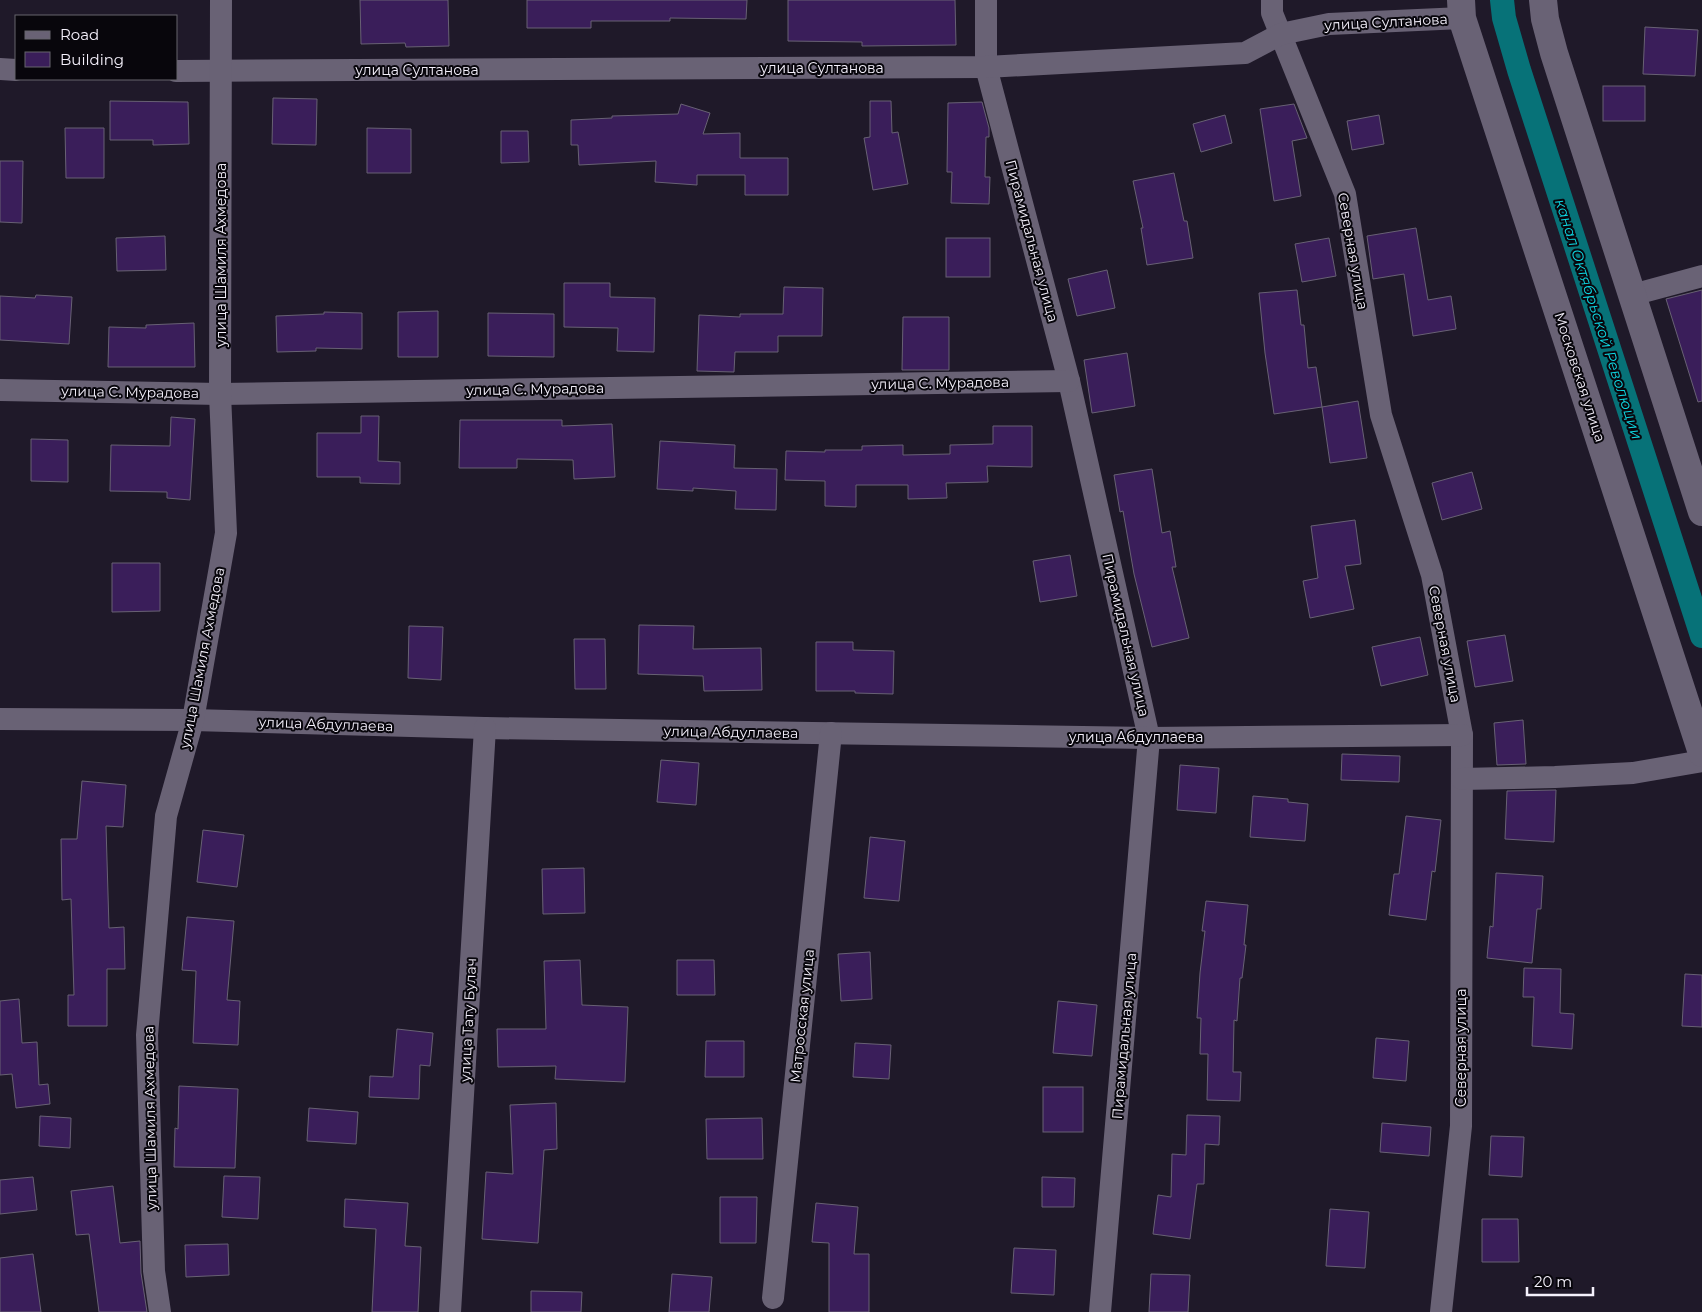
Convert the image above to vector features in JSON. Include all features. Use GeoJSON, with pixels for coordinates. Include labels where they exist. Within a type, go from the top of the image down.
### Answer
{"type":"FeatureCollection","features":[{"type":"Feature","properties":{"kind":"main road"},"geometry":{"type":"LineString","coordinates":[[1543,0],[1545,19],[1554,53],[1702,512]]}},
{"type":"Feature","properties":{"kind":"main road","name":"Московская улица"},"geometry":{"type":"LineString","coordinates":[[1462,9],[1702,753]]}},
{"type":"Feature","properties":{"kind":"street","name":"улица Шамиля Ахмедова"},"geometry":{"type":"LineString","coordinates":[[160,1312],[154,1271],[147,1035],[166,816],[193,720],[226,532],[220,394],[222,0]]}},
{"type":"Feature","properties":{"kind":"street","name":"Пирамидальная улица"},"geometry":{"type":"LineString","coordinates":[[986,0],[986,68],[1069,381],[1149,738],[1100,1312]]}},
{"type":"Feature","properties":{"kind":"street","name":"Северная улица"},"geometry":{"type":"LineString","coordinates":[[1272,0],[1272,13],[1345,194],[1381,415],[1432,575],[1462,735],[1460,1126],[1441,1312]]}},
{"type":"Feature","properties":{"kind":"street","name":"улица Султанова"},"geometry":{"type":"LineString","coordinates":[[178,71],[986,68],[1245,53],[1282,34],[1329,24],[1462,9]]}},
{"type":"Feature","properties":{"kind":"street"},"geometry":{"type":"LineString","coordinates":[[0,70],[15,70]]}},
{"type":"Feature","properties":{"kind":"street"},"geometry":{"type":"LineString","coordinates":[[1632,295],[1702,276]]}},
{"type":"Feature","properties":{"kind":"street","name":"улица С. Мурадова"},"geometry":{"type":"LineString","coordinates":[[0,390],[220,394],[1069,381]]}},
{"type":"Feature","properties":{"kind":"street","name":"улица Абдуллаева"},"geometry":{"type":"LineString","coordinates":[[0,719],[193,720],[485,728],[1149,738],[1462,735]]}},
{"type":"Feature","properties":{"kind":"street","name":"улица Тату Булач"},"geometry":{"type":"LineString","coordinates":[[450,1312],[485,728]]}},
{"type":"Feature","properties":{"kind":"street","name":"Матросская улица"},"geometry":{"type":"LineString","coordinates":[[774,1298],[831,734]]}},
{"type":"Feature","properties":{"kind":"street"},"geometry":{"type":"LineString","coordinates":[[1462,778],[1555,777],[1633,773],[1702,761]]}},
{"type":"Feature","properties":{"kind":"building"},"geometry":{"type":"Polygon","coordinates":[[[360,0],[448,0],[449,46],[406,47],[405,43],[361,44],[360,0]]]}},
{"type":"Feature","properties":{"kind":"building"},"geometry":{"type":"Polygon","coordinates":[[[527,0],[747,0],[746,19],[670,18],[670,21],[591,21],[591,28],[527,28],[527,0]]]}},
{"type":"Feature","properties":{"kind":"building"},"geometry":{"type":"Polygon","coordinates":[[[788,0],[955,0],[956,45],[862,46],[862,42],[788,41],[788,0]]]}},
{"type":"Feature","properties":{"kind":"building"},"geometry":{"type":"Polygon","coordinates":[[[1645,27],[1698,30],[1695,76],[1643,74],[1645,27]]]}},
{"type":"Feature","properties":{"kind":"building"},"geometry":{"type":"Polygon","coordinates":[[[1603,86],[1645,86],[1645,121],[1603,121],[1603,86]]]}},
{"type":"Feature","properties":{"kind":"building"},"geometry":{"type":"Polygon","coordinates":[[[273,98],[317,99],[316,145],[272,144],[273,98]]]}},
{"type":"Feature","properties":{"kind":"building"},"geometry":{"type":"Polygon","coordinates":[[[110,101],[188,102],[189,144],[153,145],[153,140],[110,140],[110,101]]]}},
{"type":"Feature","properties":{"kind":"building"},"geometry":{"type":"Polygon","coordinates":[[[870,101],[891,101],[892,133],[898,132],[908,184],[873,190],[864,138],[870,137],[870,101]]]}},
{"type":"Feature","properties":{"kind":"building"},"geometry":{"type":"Polygon","coordinates":[[[982,102],[989,128],[989,137],[986,137],[985,177],[990,177],[989,204],[951,203],[952,172],[947,172],[948,103],[982,102]]]}},
{"type":"Feature","properties":{"kind":"building"},"geometry":{"type":"Polygon","coordinates":[[[681,104],[710,113],[703,134],[740,133],[740,158],[788,158],[788,195],[745,195],[745,175],[697,175],[697,185],[655,182],[656,161],[579,165],[578,145],[571,145],[571,120],[612,118],[612,116],[678,114],[681,104]]]}},
{"type":"Feature","properties":{"kind":"building"},"geometry":{"type":"Polygon","coordinates":[[[1294,104],[1307,138],[1292,141],[1301,196],[1274,201],[1260,109],[1294,104]]]}},
{"type":"Feature","properties":{"kind":"building"},"geometry":{"type":"Polygon","coordinates":[[[1225,115],[1232,143],[1201,152],[1193,124],[1225,115]]]}},
{"type":"Feature","properties":{"kind":"building"},"geometry":{"type":"Polygon","coordinates":[[[1379,115],[1384,144],[1352,150],[1347,121],[1379,115]]]}},
{"type":"Feature","properties":{"kind":"building"},"geometry":{"type":"Polygon","coordinates":[[[65,128],[104,128],[104,178],[66,178],[65,128]]]}},
{"type":"Feature","properties":{"kind":"building"},"geometry":{"type":"Polygon","coordinates":[[[367,128],[411,129],[411,173],[367,173],[367,128]]]}},
{"type":"Feature","properties":{"kind":"building"},"geometry":{"type":"Polygon","coordinates":[[[501,131],[528,131],[529,162],[501,163],[501,131]]]}},
{"type":"Feature","properties":{"kind":"building"},"geometry":{"type":"Polygon","coordinates":[[[0,161],[23,161],[22,223],[0,222],[0,161]]]}},
{"type":"Feature","properties":{"kind":"building"},"geometry":{"type":"Polygon","coordinates":[[[1174,173],[1184,221],[1187,221],[1193,258],[1147,265],[1141,228],[1143,228],[1133,181],[1174,173]]]}},
{"type":"Feature","properties":{"kind":"building"},"geometry":{"type":"Polygon","coordinates":[[[1416,228],[1428,300],[1451,296],[1456,329],[1413,336],[1404,274],[1373,279],[1367,236],[1416,228]]]}},
{"type":"Feature","properties":{"kind":"building"},"geometry":{"type":"Polygon","coordinates":[[[165,236],[166,270],[117,271],[116,238],[165,236]]]}},
{"type":"Feature","properties":{"kind":"building"},"geometry":{"type":"Polygon","coordinates":[[[946,238],[990,238],[990,277],[946,277],[946,238]]]}},
{"type":"Feature","properties":{"kind":"building"},"geometry":{"type":"Polygon","coordinates":[[[1329,238],[1336,276],[1302,282],[1295,244],[1329,238]]]}},
{"type":"Feature","properties":{"kind":"building"},"geometry":{"type":"Polygon","coordinates":[[[1107,270],[1115,308],[1077,316],[1068,279],[1107,270]]]}},
{"type":"Feature","properties":{"kind":"building"},"geometry":{"type":"Polygon","coordinates":[[[564,283],[610,283],[610,297],[655,298],[654,352],[617,351],[618,328],[564,327],[564,283]]]}},
{"type":"Feature","properties":{"kind":"building"},"geometry":{"type":"Polygon","coordinates":[[[784,287],[823,288],[822,336],[778,336],[778,352],[735,352],[734,372],[697,371],[699,315],[740,317],[740,314],[783,314],[784,287]]]}},
{"type":"Feature","properties":{"kind":"building"},"geometry":{"type":"Polygon","coordinates":[[[1297,290],[1301,325],[1304,325],[1308,368],[1316,367],[1322,407],[1274,414],[1259,293],[1297,290]]]}},
{"type":"Feature","properties":{"kind":"building"},"geometry":{"type":"Polygon","coordinates":[[[1702,290],[1702,401],[1698,402],[1666,299],[1702,290]]]}},
{"type":"Feature","properties":{"kind":"building"},"geometry":{"type":"Polygon","coordinates":[[[36,295],[72,297],[69,344],[0,340],[0,296],[35,298],[36,295]]]}},
{"type":"Feature","properties":{"kind":"building"},"geometry":{"type":"Polygon","coordinates":[[[438,311],[438,357],[398,357],[398,312],[438,311]]]}},
{"type":"Feature","properties":{"kind":"building"},"geometry":{"type":"Polygon","coordinates":[[[324,312],[362,313],[362,349],[316,348],[316,351],[277,352],[276,316],[324,314],[324,312]]]}},
{"type":"Feature","properties":{"kind":"building"},"geometry":{"type":"Polygon","coordinates":[[[488,313],[554,314],[554,357],[488,356],[488,313]]]}},
{"type":"Feature","properties":{"kind":"building"},"geometry":{"type":"Polygon","coordinates":[[[903,317],[949,317],[949,370],[902,370],[903,317]]]}},
{"type":"Feature","properties":{"kind":"building"},"geometry":{"type":"Polygon","coordinates":[[[194,323],[195,367],[108,367],[109,327],[146,328],[146,325],[194,323]]]}},
{"type":"Feature","properties":{"kind":"building"},"geometry":{"type":"Polygon","coordinates":[[[1127,353],[1135,406],[1092,413],[1084,360],[1127,353]]]}},
{"type":"Feature","properties":{"kind":"building"},"geometry":{"type":"Polygon","coordinates":[[[1358,401],[1367,458],[1330,463],[1322,407],[1358,401]]]}},
{"type":"Feature","properties":{"kind":"building"},"geometry":{"type":"Polygon","coordinates":[[[361,416],[379,416],[378,461],[400,462],[400,484],[360,483],[360,477],[317,477],[317,433],[361,433],[361,416]]]}},
{"type":"Feature","properties":{"kind":"building"},"geometry":{"type":"Polygon","coordinates":[[[171,417],[195,419],[190,500],[167,498],[167,492],[110,491],[111,445],[170,446],[171,417]]]}},
{"type":"Feature","properties":{"kind":"building"},"geometry":{"type":"Polygon","coordinates":[[[460,420],[562,420],[562,426],[612,424],[615,477],[574,479],[573,460],[517,459],[517,468],[459,468],[460,420]]]}},
{"type":"Feature","properties":{"kind":"building"},"geometry":{"type":"Polygon","coordinates":[[[993,426],[1032,426],[1032,467],[987,466],[988,482],[946,483],[947,498],[908,499],[908,485],[856,485],[856,507],[825,506],[825,481],[785,480],[786,451],[825,452],[825,450],[862,450],[862,446],[903,445],[903,455],[950,454],[950,445],[993,444],[993,426]]]}},
{"type":"Feature","properties":{"kind":"building"},"geometry":{"type":"Polygon","coordinates":[[[31,439],[68,440],[68,482],[31,481],[31,439]]]}},
{"type":"Feature","properties":{"kind":"building"},"geometry":{"type":"Polygon","coordinates":[[[660,441],[735,445],[734,468],[777,469],[776,510],[735,509],[736,491],[693,488],[693,491],[657,489],[660,441]]]}},
{"type":"Feature","properties":{"kind":"building"},"geometry":{"type":"Polygon","coordinates":[[[1152,469],[1162,533],[1170,531],[1176,567],[1172,567],[1189,638],[1152,647],[1134,574],[1123,511],[1120,512],[1114,475],[1152,469]]]}},
{"type":"Feature","properties":{"kind":"building"},"geometry":{"type":"Polygon","coordinates":[[[1472,472],[1482,509],[1442,520],[1432,483],[1472,472]]]}},
{"type":"Feature","properties":{"kind":"building"},"geometry":{"type":"Polygon","coordinates":[[[1355,520],[1361,564],[1345,566],[1354,609],[1310,618],[1303,581],[1318,578],[1311,526],[1355,520]]]}},
{"type":"Feature","properties":{"kind":"building"},"geometry":{"type":"Polygon","coordinates":[[[1070,555],[1077,596],[1040,602],[1033,561],[1070,555]]]}},
{"type":"Feature","properties":{"kind":"building"},"geometry":{"type":"Polygon","coordinates":[[[112,563],[160,563],[160,611],[112,612],[112,563]]]}},
{"type":"Feature","properties":{"kind":"building"},"geometry":{"type":"Polygon","coordinates":[[[639,625],[694,626],[693,649],[761,648],[762,690],[704,691],[703,676],[638,674],[639,625]]]}},
{"type":"Feature","properties":{"kind":"building"},"geometry":{"type":"Polygon","coordinates":[[[409,626],[443,627],[441,680],[408,678],[409,626]]]}},
{"type":"Feature","properties":{"kind":"building"},"geometry":{"type":"Polygon","coordinates":[[[1505,635],[1513,681],[1475,687],[1467,641],[1505,635]]]}},
{"type":"Feature","properties":{"kind":"building"},"geometry":{"type":"Polygon","coordinates":[[[1420,637],[1428,675],[1381,686],[1372,647],[1420,637]]]}},
{"type":"Feature","properties":{"kind":"building"},"geometry":{"type":"Polygon","coordinates":[[[574,639],[605,639],[606,689],[575,689],[574,639]]]}},
{"type":"Feature","properties":{"kind":"building"},"geometry":{"type":"Polygon","coordinates":[[[816,642],[853,642],[853,650],[894,651],[893,694],[855,693],[855,691],[816,691],[816,642]]]}},
{"type":"Feature","properties":{"kind":"building"},"geometry":{"type":"Polygon","coordinates":[[[1523,720],[1526,764],[1497,765],[1494,723],[1523,720]]]}},
{"type":"Feature","properties":{"kind":"building"},"geometry":{"type":"Polygon","coordinates":[[[1342,754],[1400,756],[1399,782],[1341,780],[1342,754]]]}},
{"type":"Feature","properties":{"kind":"building"},"geometry":{"type":"Polygon","coordinates":[[[661,760],[699,763],[696,805],[657,802],[661,760]]]}},
{"type":"Feature","properties":{"kind":"building"},"geometry":{"type":"Polygon","coordinates":[[[1180,765],[1219,768],[1216,813],[1177,810],[1180,765]]]}},
{"type":"Feature","properties":{"kind":"building"},"geometry":{"type":"Polygon","coordinates":[[[82,781],[126,785],[123,827],[106,826],[109,928],[124,927],[125,969],[107,969],[107,1026],[68,1026],[68,995],[74,995],[71,899],[62,900],[61,839],[77,839],[82,781]]]}},
{"type":"Feature","properties":{"kind":"building"},"geometry":{"type":"Polygon","coordinates":[[[1556,790],[1554,842],[1505,839],[1507,791],[1556,790]]]}},
{"type":"Feature","properties":{"kind":"building"},"geometry":{"type":"Polygon","coordinates":[[[1253,796],[1288,799],[1288,802],[1308,804],[1305,841],[1250,837],[1253,796]]]}},
{"type":"Feature","properties":{"kind":"building"},"geometry":{"type":"Polygon","coordinates":[[[1406,816],[1441,820],[1435,872],[1432,871],[1426,920],[1389,915],[1394,874],[1399,874],[1406,816]]]}},
{"type":"Feature","properties":{"kind":"building"},"geometry":{"type":"Polygon","coordinates":[[[203,830],[244,835],[237,887],[197,882],[203,830]]]}},
{"type":"Feature","properties":{"kind":"building"},"geometry":{"type":"Polygon","coordinates":[[[870,837],[905,841],[899,901],[864,898],[870,837]]]}},
{"type":"Feature","properties":{"kind":"building"},"geometry":{"type":"Polygon","coordinates":[[[584,868],[585,913],[543,914],[542,869],[584,868]]]}},
{"type":"Feature","properties":{"kind":"building"},"geometry":{"type":"Polygon","coordinates":[[[1496,873],[1543,876],[1541,909],[1537,909],[1532,963],[1487,958],[1490,926],[1493,927],[1496,873]]]}},
{"type":"Feature","properties":{"kind":"building"},"geometry":{"type":"Polygon","coordinates":[[[1206,901],[1248,905],[1244,945],[1246,945],[1242,978],[1240,978],[1237,1021],[1234,1020],[1233,1072],[1241,1072],[1240,1101],[1207,1100],[1208,1054],[1200,1054],[1201,1018],[1197,1018],[1205,931],[1202,931],[1206,901]]]}},
{"type":"Feature","properties":{"kind":"building"},"geometry":{"type":"Polygon","coordinates":[[[187,917],[234,921],[227,1000],[240,1001],[238,1045],[193,1043],[196,971],[182,970],[187,917]]]}},
{"type":"Feature","properties":{"kind":"building"},"geometry":{"type":"Polygon","coordinates":[[[870,952],[872,999],[841,1001],[838,954],[870,952]]]}},
{"type":"Feature","properties":{"kind":"building"},"geometry":{"type":"Polygon","coordinates":[[[580,960],[582,1005],[628,1007],[625,1082],[555,1079],[556,1066],[498,1067],[497,1029],[546,1029],[544,961],[580,960]]]}},
{"type":"Feature","properties":{"kind":"building"},"geometry":{"type":"Polygon","coordinates":[[[677,960],[714,960],[715,995],[677,995],[677,960]]]}},
{"type":"Feature","properties":{"kind":"building"},"geometry":{"type":"Polygon","coordinates":[[[1524,968],[1561,969],[1560,1013],[1574,1014],[1572,1049],[1532,1046],[1534,997],[1523,997],[1524,968]]]}},
{"type":"Feature","properties":{"kind":"building"},"geometry":{"type":"Polygon","coordinates":[[[1685,974],[1702,975],[1702,1027],[1682,1026],[1685,974]]]}},
{"type":"Feature","properties":{"kind":"building"},"geometry":{"type":"Polygon","coordinates":[[[19,999],[22,1043],[37,1042],[39,1085],[48,1084],[50,1104],[16,1108],[12,1074],[0,1075],[0,1001],[19,999]]]}},
{"type":"Feature","properties":{"kind":"building"},"geometry":{"type":"Polygon","coordinates":[[[1058,1001],[1097,1005],[1092,1056],[1053,1053],[1058,1001]]]}},
{"type":"Feature","properties":{"kind":"building"},"geometry":{"type":"Polygon","coordinates":[[[397,1029],[433,1033],[430,1066],[420,1065],[419,1099],[369,1097],[370,1076],[393,1077],[397,1029]]]}},
{"type":"Feature","properties":{"kind":"building"},"geometry":{"type":"Polygon","coordinates":[[[1376,1038],[1409,1041],[1406,1081],[1373,1078],[1376,1038]]]}},
{"type":"Feature","properties":{"kind":"building"},"geometry":{"type":"Polygon","coordinates":[[[706,1041],[744,1041],[744,1077],[705,1077],[706,1041]]]}},
{"type":"Feature","properties":{"kind":"building"},"geometry":{"type":"Polygon","coordinates":[[[855,1043],[891,1045],[889,1079],[853,1077],[855,1043]]]}},
{"type":"Feature","properties":{"kind":"building"},"geometry":{"type":"Polygon","coordinates":[[[179,1086],[238,1089],[235,1168],[174,1167],[175,1128],[178,1129],[179,1086]]]}},
{"type":"Feature","properties":{"kind":"building"},"geometry":{"type":"Polygon","coordinates":[[[1043,1087],[1083,1087],[1083,1132],[1043,1132],[1043,1087]]]}},
{"type":"Feature","properties":{"kind":"building"},"geometry":{"type":"Polygon","coordinates":[[[556,1103],[557,1149],[544,1150],[538,1243],[482,1239],[486,1172],[513,1174],[510,1105],[556,1103]]]}},
{"type":"Feature","properties":{"kind":"building"},"geometry":{"type":"Polygon","coordinates":[[[309,1108],[358,1112],[356,1144],[307,1141],[309,1108]]]}},
{"type":"Feature","properties":{"kind":"building"},"geometry":{"type":"Polygon","coordinates":[[[1187,1115],[1220,1116],[1219,1145],[1205,1144],[1204,1184],[1197,1184],[1190,1239],[1153,1234],[1158,1195],[1171,1197],[1172,1154],[1186,1155],[1187,1115]]]}},
{"type":"Feature","properties":{"kind":"building"},"geometry":{"type":"Polygon","coordinates":[[[40,1116],[71,1118],[70,1148],[39,1146],[40,1116]]]}},
{"type":"Feature","properties":{"kind":"building"},"geometry":{"type":"Polygon","coordinates":[[[762,1118],[763,1159],[707,1159],[706,1119],[762,1118]]]}},
{"type":"Feature","properties":{"kind":"building"},"geometry":{"type":"Polygon","coordinates":[[[1382,1123],[1431,1127],[1429,1156],[1380,1152],[1382,1123]]]}},
{"type":"Feature","properties":{"kind":"building"},"geometry":{"type":"Polygon","coordinates":[[[1491,1136],[1524,1137],[1522,1177],[1489,1175],[1491,1136]]]}},
{"type":"Feature","properties":{"kind":"building"},"geometry":{"type":"Polygon","coordinates":[[[224,1176],[260,1177],[258,1219],[222,1217],[224,1176]]]}},
{"type":"Feature","properties":{"kind":"building"},"geometry":{"type":"Polygon","coordinates":[[[33,1177],[37,1210],[0,1214],[0,1180],[33,1177]]]}},
{"type":"Feature","properties":{"kind":"building"},"geometry":{"type":"Polygon","coordinates":[[[1042,1177],[1075,1178],[1074,1207],[1042,1207],[1042,1177]]]}},
{"type":"Feature","properties":{"kind":"building"},"geometry":{"type":"Polygon","coordinates":[[[113,1186],[120,1243],[140,1241],[141,1273],[147,1312],[99,1312],[89,1234],[76,1235],[71,1191],[113,1186]]]}},
{"type":"Feature","properties":{"kind":"building"},"geometry":{"type":"Polygon","coordinates":[[[720,1197],[757,1197],[756,1243],[720,1243],[720,1197]]]}},
{"type":"Feature","properties":{"kind":"building"},"geometry":{"type":"Polygon","coordinates":[[[345,1199],[408,1203],[405,1246],[421,1247],[418,1312],[372,1312],[376,1229],[344,1227],[345,1199]]]}},
{"type":"Feature","properties":{"kind":"building"},"geometry":{"type":"Polygon","coordinates":[[[816,1203],[858,1207],[854,1254],[869,1254],[869,1312],[829,1312],[829,1243],[812,1242],[816,1203]]]}},
{"type":"Feature","properties":{"kind":"building"},"geometry":{"type":"Polygon","coordinates":[[[1330,1209],[1369,1212],[1365,1268],[1326,1266],[1330,1209]]]}},
{"type":"Feature","properties":{"kind":"building"},"geometry":{"type":"Polygon","coordinates":[[[1482,1219],[1518,1219],[1519,1262],[1482,1262],[1482,1219]]]}},
{"type":"Feature","properties":{"kind":"building"},"geometry":{"type":"Polygon","coordinates":[[[228,1244],[229,1275],[186,1277],[185,1245],[228,1244]]]}},
{"type":"Feature","properties":{"kind":"building"},"geometry":{"type":"Polygon","coordinates":[[[1014,1248],[1056,1250],[1054,1295],[1011,1293],[1014,1248]]]}},
{"type":"Feature","properties":{"kind":"building"},"geometry":{"type":"Polygon","coordinates":[[[33,1254],[41,1312],[0,1312],[0,1258],[33,1254]]]}},
{"type":"Feature","properties":{"kind":"building"},"geometry":{"type":"Polygon","coordinates":[[[672,1274],[712,1277],[709,1312],[669,1312],[672,1274]]]}},
{"type":"Feature","properties":{"kind":"building"},"geometry":{"type":"Polygon","coordinates":[[[1151,1274],[1190,1275],[1188,1312],[1149,1312],[1151,1274]]]}},
{"type":"Feature","properties":{"kind":"building"},"geometry":{"type":"Polygon","coordinates":[[[531,1291],[582,1292],[581,1312],[531,1312],[531,1291]]]}},
{"type":"Feature","properties":{"kind":"waterway","name":"канал Октябрьской Революции"},"geometry":{"type":"LineString","coordinates":[[1502,0],[1504,18],[1519,70],[1702,636]]}}]}
